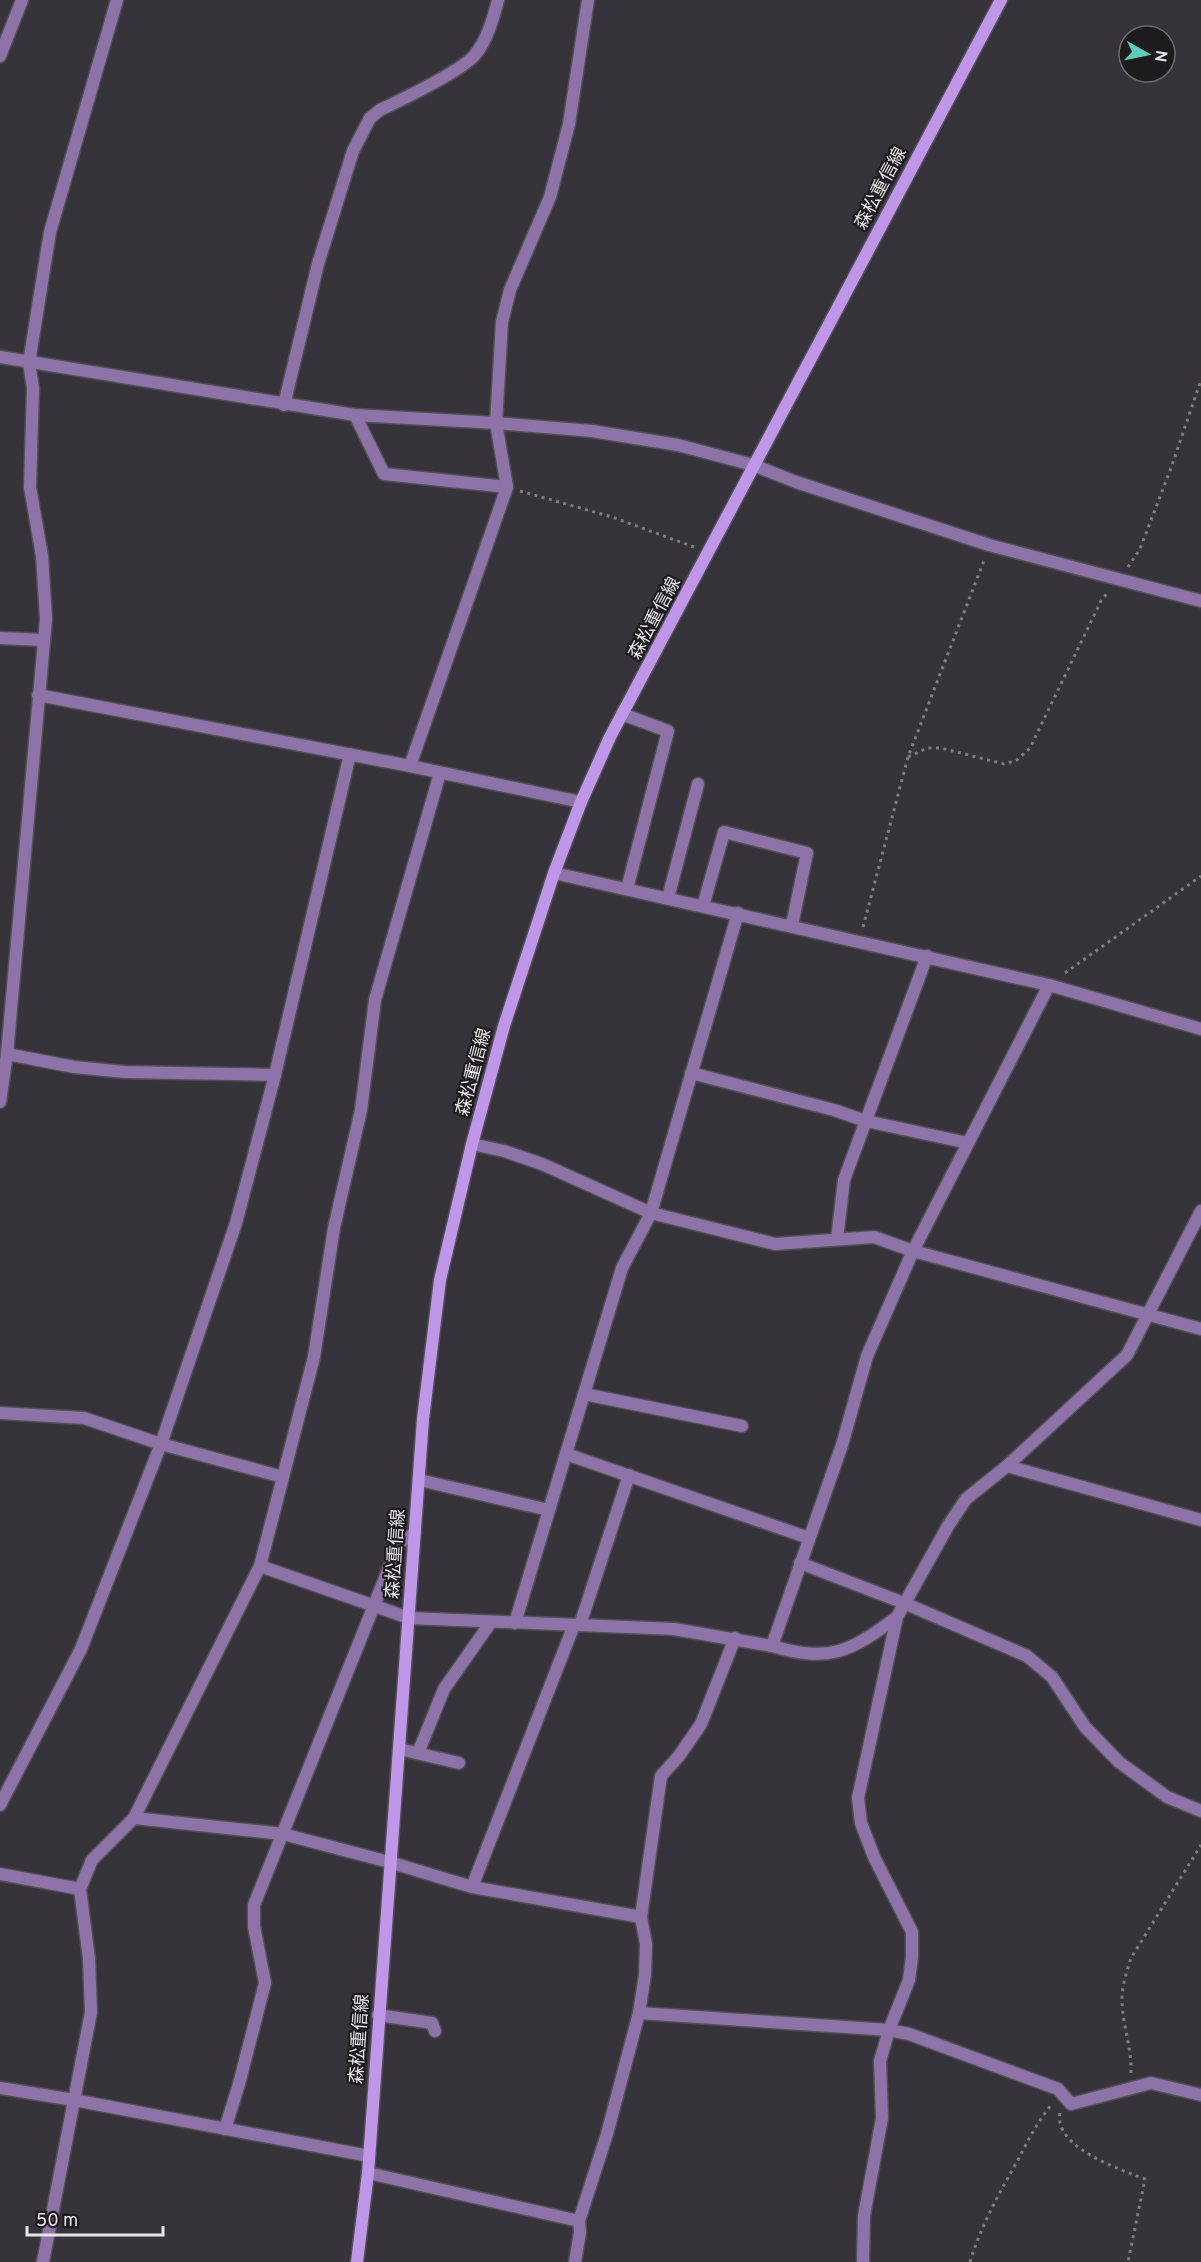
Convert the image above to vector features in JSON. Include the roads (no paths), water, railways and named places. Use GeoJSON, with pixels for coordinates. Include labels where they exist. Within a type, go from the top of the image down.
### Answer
{"type":"FeatureCollection","features":[{"type":"Feature","properties":{"kind":"main road","name":"森松重信線"},"geometry":{"type":"LineString","coordinates":[[357,2262],[368,2174],[423,1419],[440,1280],[472,1144],[504,1026],[554,873],[581,802],[610,737],[1001,0]]}},
{"type":"Feature","properties":{"kind":"street"},"geometry":{"type":"LineString","coordinates":[[0,56],[22,0]]}},
{"type":"Feature","properties":{"kind":"street"},"geometry":{"type":"LineString","coordinates":[[0,1095],[7,1054],[44,640],[45,583],[30,487],[33,388],[29,363],[50,232],[117,0]]}},
{"type":"Feature","properties":{"kind":"street"},"geometry":{"type":"LineString","coordinates":[[284,405],[318,264],[353,151],[370,118],[473,57],[486,37],[498,0]]}},
{"type":"Feature","properties":{"kind":"street"},"geometry":{"type":"LineString","coordinates":[[410,766],[507,487],[496,423],[502,322],[510,290],[553,186],[569,124],[588,0]]}},
{"type":"Feature","properties":{"kind":"street"},"geometry":{"type":"LineString","coordinates":[[0,357],[354,415],[592,431],[678,445],[753,465],[796,482],[989,545],[1201,601]]}},
{"type":"Feature","properties":{"kind":"street"},"geometry":{"type":"LineString","coordinates":[[354,415],[384,474],[507,487]]}},
{"type":"Feature","properties":{"kind":"street"},"geometry":{"type":"LineString","coordinates":[[0,638],[44,640]]}},
{"type":"Feature","properties":{"kind":"street"},"geometry":{"type":"LineString","coordinates":[[39,694],[350,754],[581,802]]}},
{"type":"Feature","properties":{"kind":"street"},"geometry":{"type":"LineString","coordinates":[[622,714],[668,731],[627,889]]}},
{"type":"Feature","properties":{"kind":"street"},"geometry":{"type":"LineString","coordinates":[[0,1805],[81,1649],[161,1444],[236,1223],[275,1075],[350,754]]}},
{"type":"Feature","properties":{"kind":"street"},"geometry":{"type":"LineString","coordinates":[[43,2262],[91,2012],[89,1959],[80,1889],[92,1860],[134,1818],[260,1566],[314,1357],[334,1228],[361,1110],[375,1000],[440,773]]}},
{"type":"Feature","properties":{"kind":"street"},"geometry":{"type":"LineString","coordinates":[[668,898],[698,784]]}},
{"type":"Feature","properties":{"kind":"street"},"geometry":{"type":"LineString","coordinates":[[703,906],[724,832],[807,853],[792,925]]}},
{"type":"Feature","properties":{"kind":"street"},"geometry":{"type":"LineString","coordinates":[[554,873],[860,940],[1049,985],[1201,1029]]}},
{"type":"Feature","properties":{"kind":"street"},"geometry":{"type":"LineString","coordinates":[[515,1623],[622,1268],[651,1213],[738,913]]}},
{"type":"Feature","properties":{"kind":"street"},"geometry":{"type":"LineString","coordinates":[[837,1239],[844,1180],[927,956]]}},
{"type":"Feature","properties":{"kind":"street"},"geometry":{"type":"LineString","coordinates":[[772,1646],[842,1445],[867,1356],[913,1251],[1049,985]]}},
{"type":"Feature","properties":{"kind":"street"},"geometry":{"type":"LineString","coordinates":[[7,1054],[74,1067],[125,1072],[275,1075]]}},
{"type":"Feature","properties":{"kind":"street"},"geometry":{"type":"LineString","coordinates":[[691,1073],[834,1110],[866,1122],[968,1143]]}},
{"type":"Feature","properties":{"kind":"street"},"geometry":{"type":"LineString","coordinates":[[472,1144],[504,1151],[542,1164],[651,1213],[776,1244],[874,1237],[913,1251],[1201,1329]]}},
{"type":"Feature","properties":{"kind":"street"},"geometry":{"type":"LineString","coordinates":[[863,2262],[864,2216],[882,2118],[880,2061],[889,2030],[909,1980],[912,1957],[912,1932],[874,1857],[861,1823],[858,1798],[897,1617],[966,1499],[1007,1466],[1127,1355],[1201,1211]]}},
{"type":"Feature","properties":{"kind":"street"},"geometry":{"type":"LineString","coordinates":[[584,1394],[742,1426]]}},
{"type":"Feature","properties":{"kind":"street"},"geometry":{"type":"LineString","coordinates":[[0,1413],[84,1418],[161,1444],[283,1477]]}},
{"type":"Feature","properties":{"kind":"street"},"geometry":{"type":"LineString","coordinates":[[566,1454],[809,1538]]}},
{"type":"Feature","properties":{"kind":"street"},"geometry":{"type":"LineString","coordinates":[[1007,1466],[1201,1520]]}},
{"type":"Feature","properties":{"kind":"street"},"geometry":{"type":"LineString","coordinates":[[472,1887],[577,1625],[629,1475]]}},
{"type":"Feature","properties":{"kind":"street"},"geometry":{"type":"LineString","coordinates":[[419,1480],[549,1510]]}},
{"type":"Feature","properties":{"kind":"street"},"geometry":{"type":"LineString","coordinates":[[225,2129],[265,1983],[254,1926],[254,1905],[399,1543],[415,1533]]}},
{"type":"Feature","properties":{"kind":"street"},"geometry":{"type":"LineString","coordinates":[[800,1563],[904,1603],[1027,1656],[1052,1677],[1086,1727],[1119,1762],[1167,1797],[1201,1811]]}},
{"type":"Feature","properties":{"kind":"street"},"geometry":{"type":"LineString","coordinates":[[260,1566],[409,1618],[674,1629],[735,1638],[816,1655],[834,1654],[867,1640],[897,1617]]}},
{"type":"Feature","properties":{"kind":"street"},"geometry":{"type":"LineString","coordinates":[[418,1753],[444,1689],[491,1622]]}},
{"type":"Feature","properties":{"kind":"street"},"geometry":{"type":"LineString","coordinates":[[575,2262],[580,2232],[579,2221],[607,2134],[639,2013],[645,1975],[646,1944],[641,1917],[661,1776],[679,1756],[701,1724],[735,1638]]}},
{"type":"Feature","properties":{"kind":"street"},"geometry":{"type":"LineString","coordinates":[[399,1749],[459,1762]]}},
{"type":"Feature","properties":{"kind":"street"},"geometry":{"type":"LineString","coordinates":[[134,1818],[283,1834],[472,1887],[641,1917]]}},
{"type":"Feature","properties":{"kind":"street"},"geometry":{"type":"LineString","coordinates":[[0,1874],[80,1889]]}},
{"type":"Feature","properties":{"kind":"street"},"geometry":{"type":"LineString","coordinates":[[639,2013],[889,2030],[909,2034],[1058,2090],[1071,2104],[1151,2083],[1201,2095]]}},
{"type":"Feature","properties":{"kind":"street"},"geometry":{"type":"LineString","coordinates":[[378,2015],[432,2023],[435,2031]]}},
{"type":"Feature","properties":{"kind":"street"},"geometry":{"type":"LineString","coordinates":[[0,2088],[369,2156]]}},
{"type":"Feature","properties":{"kind":"street"},"geometry":{"type":"LineString","coordinates":[[368,2174],[579,2221]]}}]}
